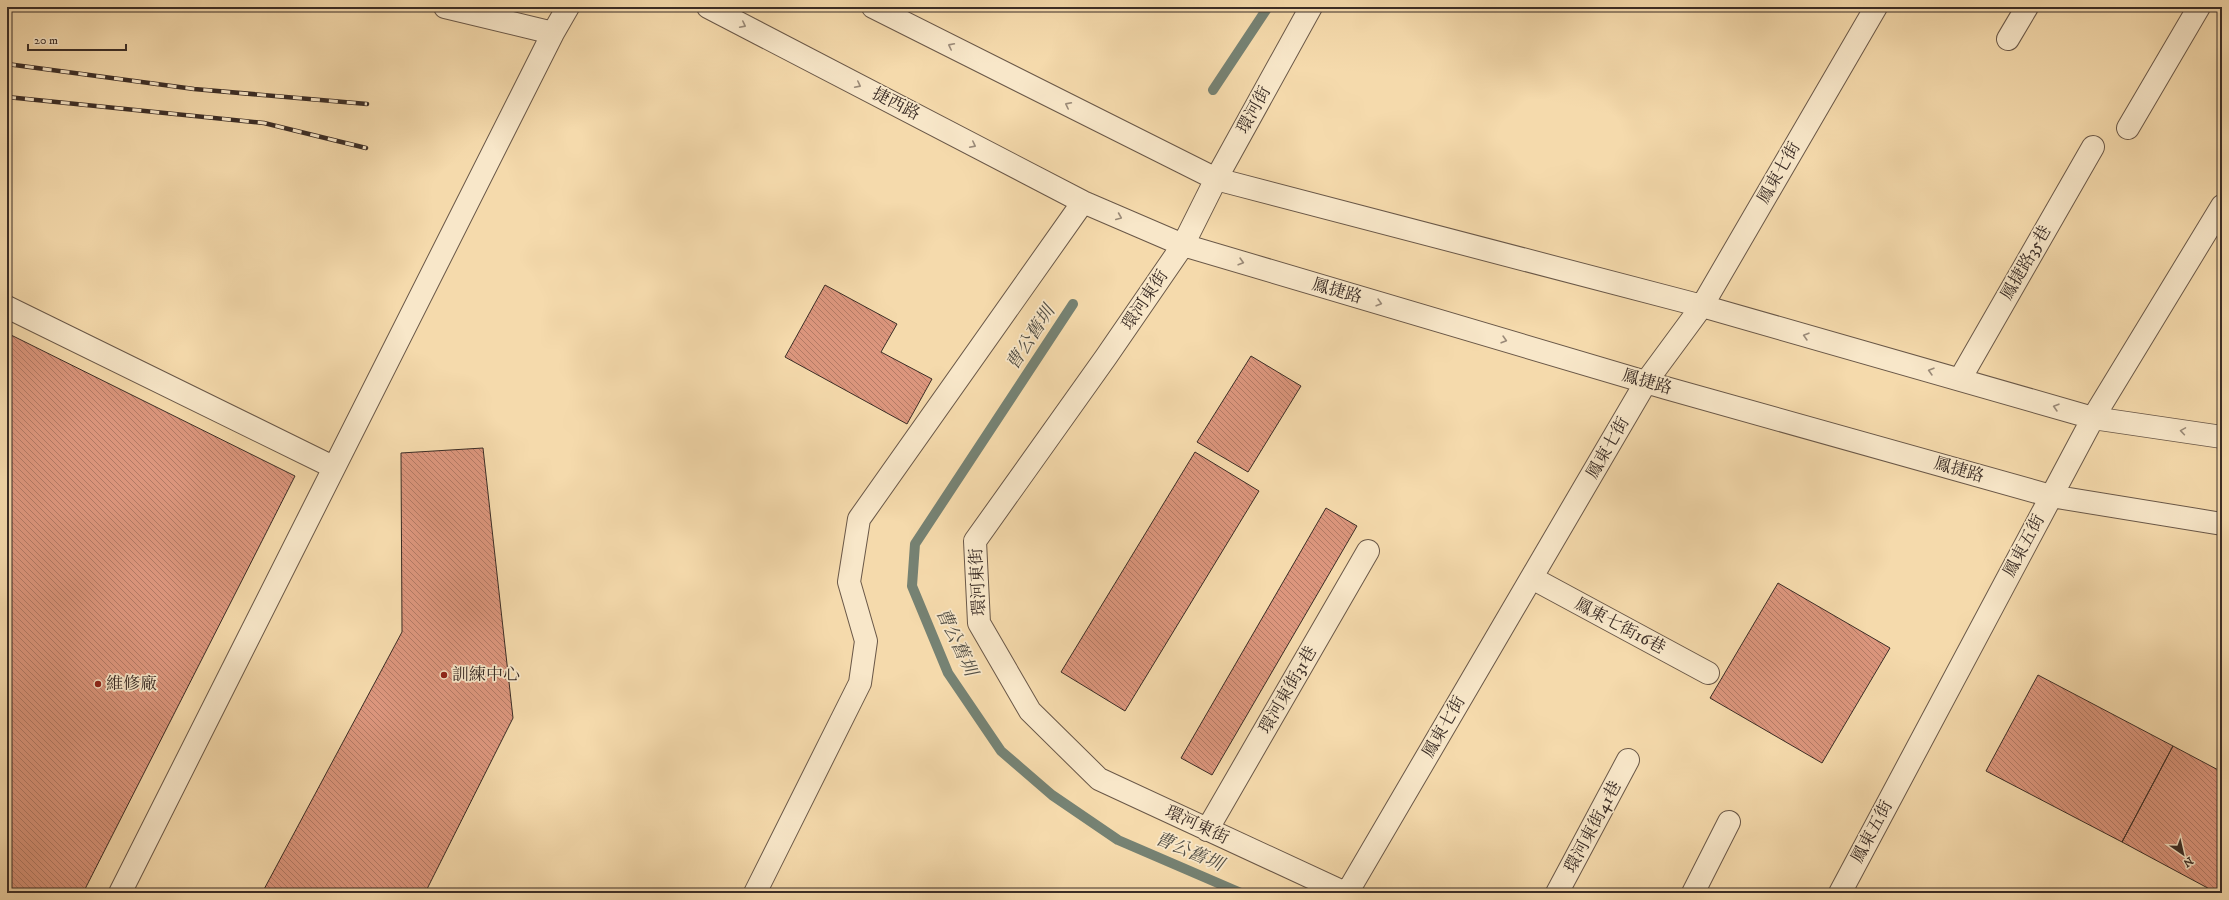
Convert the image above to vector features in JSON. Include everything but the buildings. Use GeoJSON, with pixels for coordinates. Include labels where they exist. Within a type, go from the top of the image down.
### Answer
{"type":"FeatureCollection","features":[{"type":"Feature","properties":{"kind":"street"},"geometry":{"type":"LineString","coordinates":[[445,7],[470,11],[553,33]]}},
{"type":"Feature","properties":{"kind":"street"},"geometry":{"type":"LineString","coordinates":[[120,893],[333,467],[553,33],[568,7]]}},
{"type":"Feature","properties":{"kind":"street","name":"捷西路"},"geometry":{"type":"LineString","coordinates":[[708,7],[1083,202]]}},
{"type":"Feature","properties":{"kind":"street"},"geometry":{"type":"LineString","coordinates":[[873,7],[1216,179],[1702,306],[2093,418],[2222,437]]}},
{"type":"Feature","properties":{"kind":"street","name":"環河街"},"geometry":{"type":"LineString","coordinates":[[1199,213],[1216,179],[1311,7]]}},
{"type":"Feature","properties":{"kind":"street","name":"鳳東七街"},"geometry":{"type":"LineString","coordinates":[[1346,893],[1646,382],[1702,306],[1876,7]]}},
{"type":"Feature","properties":{"kind":"street"},"geometry":{"type":"LineString","coordinates":[[2008,39],[2027,7]]}},
{"type":"Feature","properties":{"kind":"street"},"geometry":{"type":"LineString","coordinates":[[2128,128],[2200,7]]}},
{"type":"Feature","properties":{"kind":"street","name":"鳳捷路35巷"},"geometry":{"type":"LineString","coordinates":[[1960,379],[2093,147]]}},
{"type":"Feature","properties":{"kind":"street"},"geometry":{"type":"LineString","coordinates":[[755,893],[860,683],[866,641],[849,582],[859,519],[1083,202]]}},
{"type":"Feature","properties":{"kind":"street","name":"鳳捷路"},"geometry":{"type":"LineString","coordinates":[[1083,202],[1183,245],[1646,382],[2051,496],[2222,524]]}},
{"type":"Feature","properties":{"kind":"street","name":"鳳東五街"},"geometry":{"type":"LineString","coordinates":[[1840,893],[2093,418],[2222,206]]}},
{"type":"Feature","properties":{"kind":"street","name":"環河東街"},"geometry":{"type":"LineString","coordinates":[[1199,213],[1183,245],[1106,357],[975,541],[979,623],[1030,710],[1100,779],[1346,893]]}},
{"type":"Feature","properties":{"kind":"street"},"geometry":{"type":"LineString","coordinates":[[7,307],[333,467]]}},
{"type":"Feature","properties":{"kind":"street","name":"環河東街31巷"},"geometry":{"type":"LineString","coordinates":[[1208,830],[1368,551]]}},
{"type":"Feature","properties":{"kind":"street","name":"鳳東七街16巷"},"geometry":{"type":"LineString","coordinates":[[1532,578],[1708,673]]}},
{"type":"Feature","properties":{"kind":"street","name":"環河東街41巷"},"geometry":{"type":"LineString","coordinates":[[1558,893],[1628,760]]}},
{"type":"Feature","properties":{"kind":"street"},"geometry":{"type":"LineString","coordinates":[[1693,893],[1729,822]]}},
{"type":"Feature","properties":{"kind":"waterway","name":"曹公舊圳"},"geometry":{"type":"LineString","coordinates":[[1213,90],[1268,7]]}},
{"type":"Feature","properties":{"kind":"waterway","name":"曹公舊圳"},"geometry":{"type":"LineString","coordinates":[[1073,304],[915,544],[912,586],[948,673],[1001,751],[1052,795],[1118,840],[1241,893]]}},
{"type":"Feature","properties":{"kind":"railway"},"geometry":{"type":"LineString","coordinates":[[7,64],[194,89],[367,104]]}},
{"type":"Feature","properties":{"kind":"railway"},"geometry":{"type":"LineString","coordinates":[[7,97],[264,123],[366,148]]}},
{"type":"Feature","properties":{"kind":"place","name":"訓練中心"},"geometry":{"type":"Point","coordinates":[444,675]}},
{"type":"Feature","properties":{"kind":"place","name":"維修廠"},"geometry":{"type":"Point","coordinates":[98,684]}}]}
